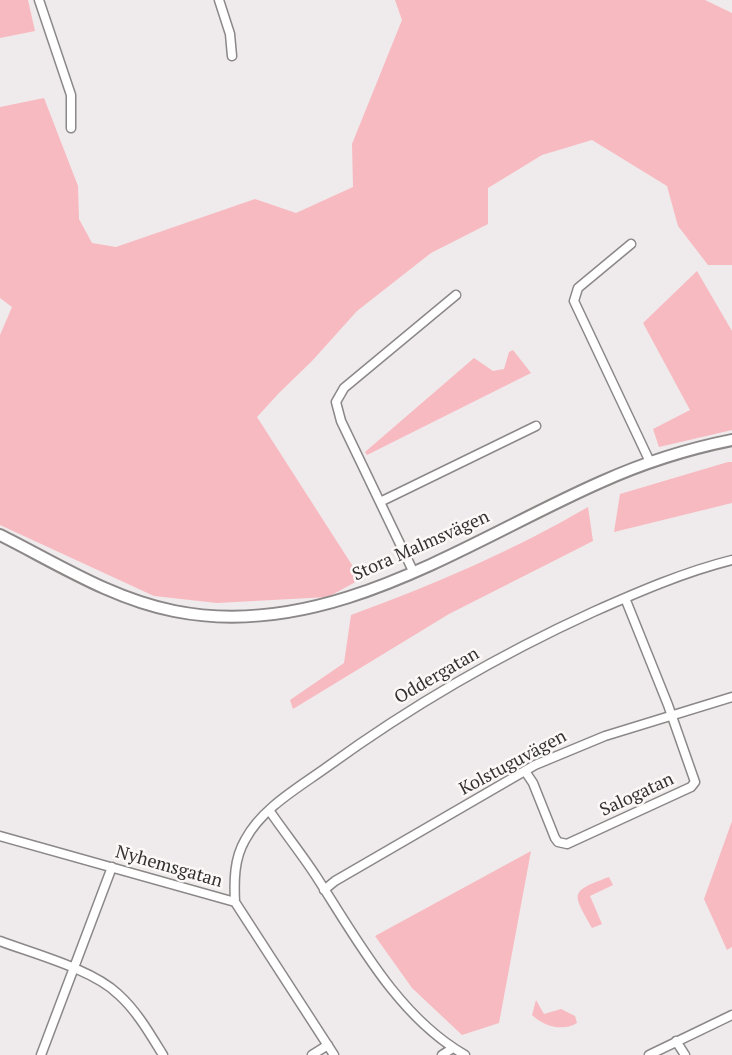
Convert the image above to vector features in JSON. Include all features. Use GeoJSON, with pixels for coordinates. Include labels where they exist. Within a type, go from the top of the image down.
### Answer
{"type":"FeatureCollection","features":[{"type":"Feature","properties":{"kind":"street"},"geometry":{"type":"LineString","coordinates":[[39,0],[71,95],[71,128]]}},
{"type":"Feature","properties":{"kind":"street"},"geometry":{"type":"LineString","coordinates":[[219,0],[230,34],[232,56]]}},
{"type":"Feature","properties":{"kind":"street"},"geometry":{"type":"LineString","coordinates":[[631,244],[578,288],[574,301],[650,463]]}},
{"type":"Feature","properties":{"kind":"street"},"geometry":{"type":"LineString","coordinates":[[413,571],[336,409],[338,396],[456,295]]}},
{"type":"Feature","properties":{"kind":"street"},"geometry":{"type":"LineString","coordinates":[[380,502],[536,426]]}},
{"type":"Feature","properties":{"kind":"street","name":"Stora Malmsvägen"},"geometry":{"type":"LineString","coordinates":[[0,535],[115,593],[171,611],[247,617],[288,612],[352,596],[413,571],[599,482],[650,463],[732,440]]}},
{"type":"Feature","properties":{"kind":"street","name":"Oddergatan"},"geometry":{"type":"LineString","coordinates":[[235,902],[234,879],[238,857],[244,841],[269,810],[401,716],[526,644],[642,590],[732,560]]}},
{"type":"Feature","properties":{"kind":"street","name":"Salogatan"},"geometry":{"type":"LineString","coordinates":[[525,771],[533,783],[555,838],[558,842],[567,844],[685,790],[695,782],[625,598]]}},
{"type":"Feature","properties":{"kind":"street","name":"Kolstuguvägen"},"geometry":{"type":"LineString","coordinates":[[324,890],[335,881],[525,771],[605,736],[732,697]]}},
{"type":"Feature","properties":{"kind":"street"},"geometry":{"type":"LineString","coordinates":[[269,810],[380,974],[423,1023],[465,1055]]}},
{"type":"Feature","properties":{"kind":"street","name":"Nyhemsgatan"},"geometry":{"type":"LineString","coordinates":[[0,836],[235,902],[334,1055]]}},
{"type":"Feature","properties":{"kind":"street"},"geometry":{"type":"LineString","coordinates":[[41,1055],[112,867]]}},
{"type":"Feature","properties":{"kind":"street"},"geometry":{"type":"LineString","coordinates":[[0,941],[97,979],[120,995],[163,1055]]}},
{"type":"Feature","properties":{"kind":"street"},"geometry":{"type":"LineString","coordinates":[[649,1055],[732,1015]]}},
{"type":"Feature","properties":{"kind":"street"},"geometry":{"type":"LineString","coordinates":[[676,1041],[685,1055]]}},
{"type":"Feature","properties":{"kind":"street"},"geometry":{"type":"LineString","coordinates":[[312,1055],[328,1045]]}},
{"type":"Feature","properties":{"kind":"street"},"geometry":{"type":"LineString","coordinates":[[442,1055],[453,1048]]}},
{"type":"Feature","properties":{"kind":"shaded area"},"geometry":{"type":"Polygon","coordinates":[[[0,0],[28,0],[35,31],[0,38],[0,0]]]}},
{"type":"Feature","properties":{"kind":"shaded area"},"geometry":{"type":"Polygon","coordinates":[[[395,0],[705,0],[732,13],[732,265],[708,265],[678,226],[667,186],[592,140],[542,155],[488,188],[488,224],[431,253],[357,311],[257,417],[361,579],[328,597],[217,603],[154,596],[0,525],[0,335],[12,307],[0,298],[0,107],[44,98],[78,186],[79,219],[92,243],[116,247],[255,199],[296,213],[353,187],[352,144],[402,20],[395,0]]]}},
{"type":"Feature","properties":{"kind":"shaded area"},"geometry":{"type":"Polygon","coordinates":[[[697,271],[732,331],[732,430],[659,447],[653,429],[690,410],[643,323],[697,271]]]}},
{"type":"Feature","properties":{"kind":"shaded area"},"geometry":{"type":"Polygon","coordinates":[[[513,350],[531,373],[367,455],[365,452],[474,358],[493,371],[504,369],[509,352],[513,350]]]}},
{"type":"Feature","properties":{"kind":"shaded area"},"geometry":{"type":"Polygon","coordinates":[[[732,462],[732,503],[614,532],[620,494],[732,462]]]}},
{"type":"Feature","properties":{"kind":"shaded area"},"geometry":{"type":"Polygon","coordinates":[[[588,507],[593,541],[449,614],[293,709],[290,700],[344,663],[351,615],[472,566],[588,507]]]}},
{"type":"Feature","properties":{"kind":"shaded area"},"geometry":{"type":"Polygon","coordinates":[[[732,821],[732,947],[727,950],[704,899],[732,821]]]}},
{"type":"Feature","properties":{"kind":"shaded area"},"geometry":{"type":"Polygon","coordinates":[[[531,851],[499,1023],[462,1035],[412,988],[375,936],[531,851]]]}},
{"type":"Feature","properties":{"kind":"shaded area"},"geometry":{"type":"Polygon","coordinates":[[[609,877],[613,885],[590,896],[602,924],[592,928],[578,895],[586,886],[609,877]]]}},
{"type":"Feature","properties":{"kind":"shaded area"},"geometry":{"type":"Polygon","coordinates":[[[536,1000],[544,1014],[561,1009],[575,1016],[577,1023],[560,1027],[542,1022],[532,1015],[536,1000]]]}}]}
